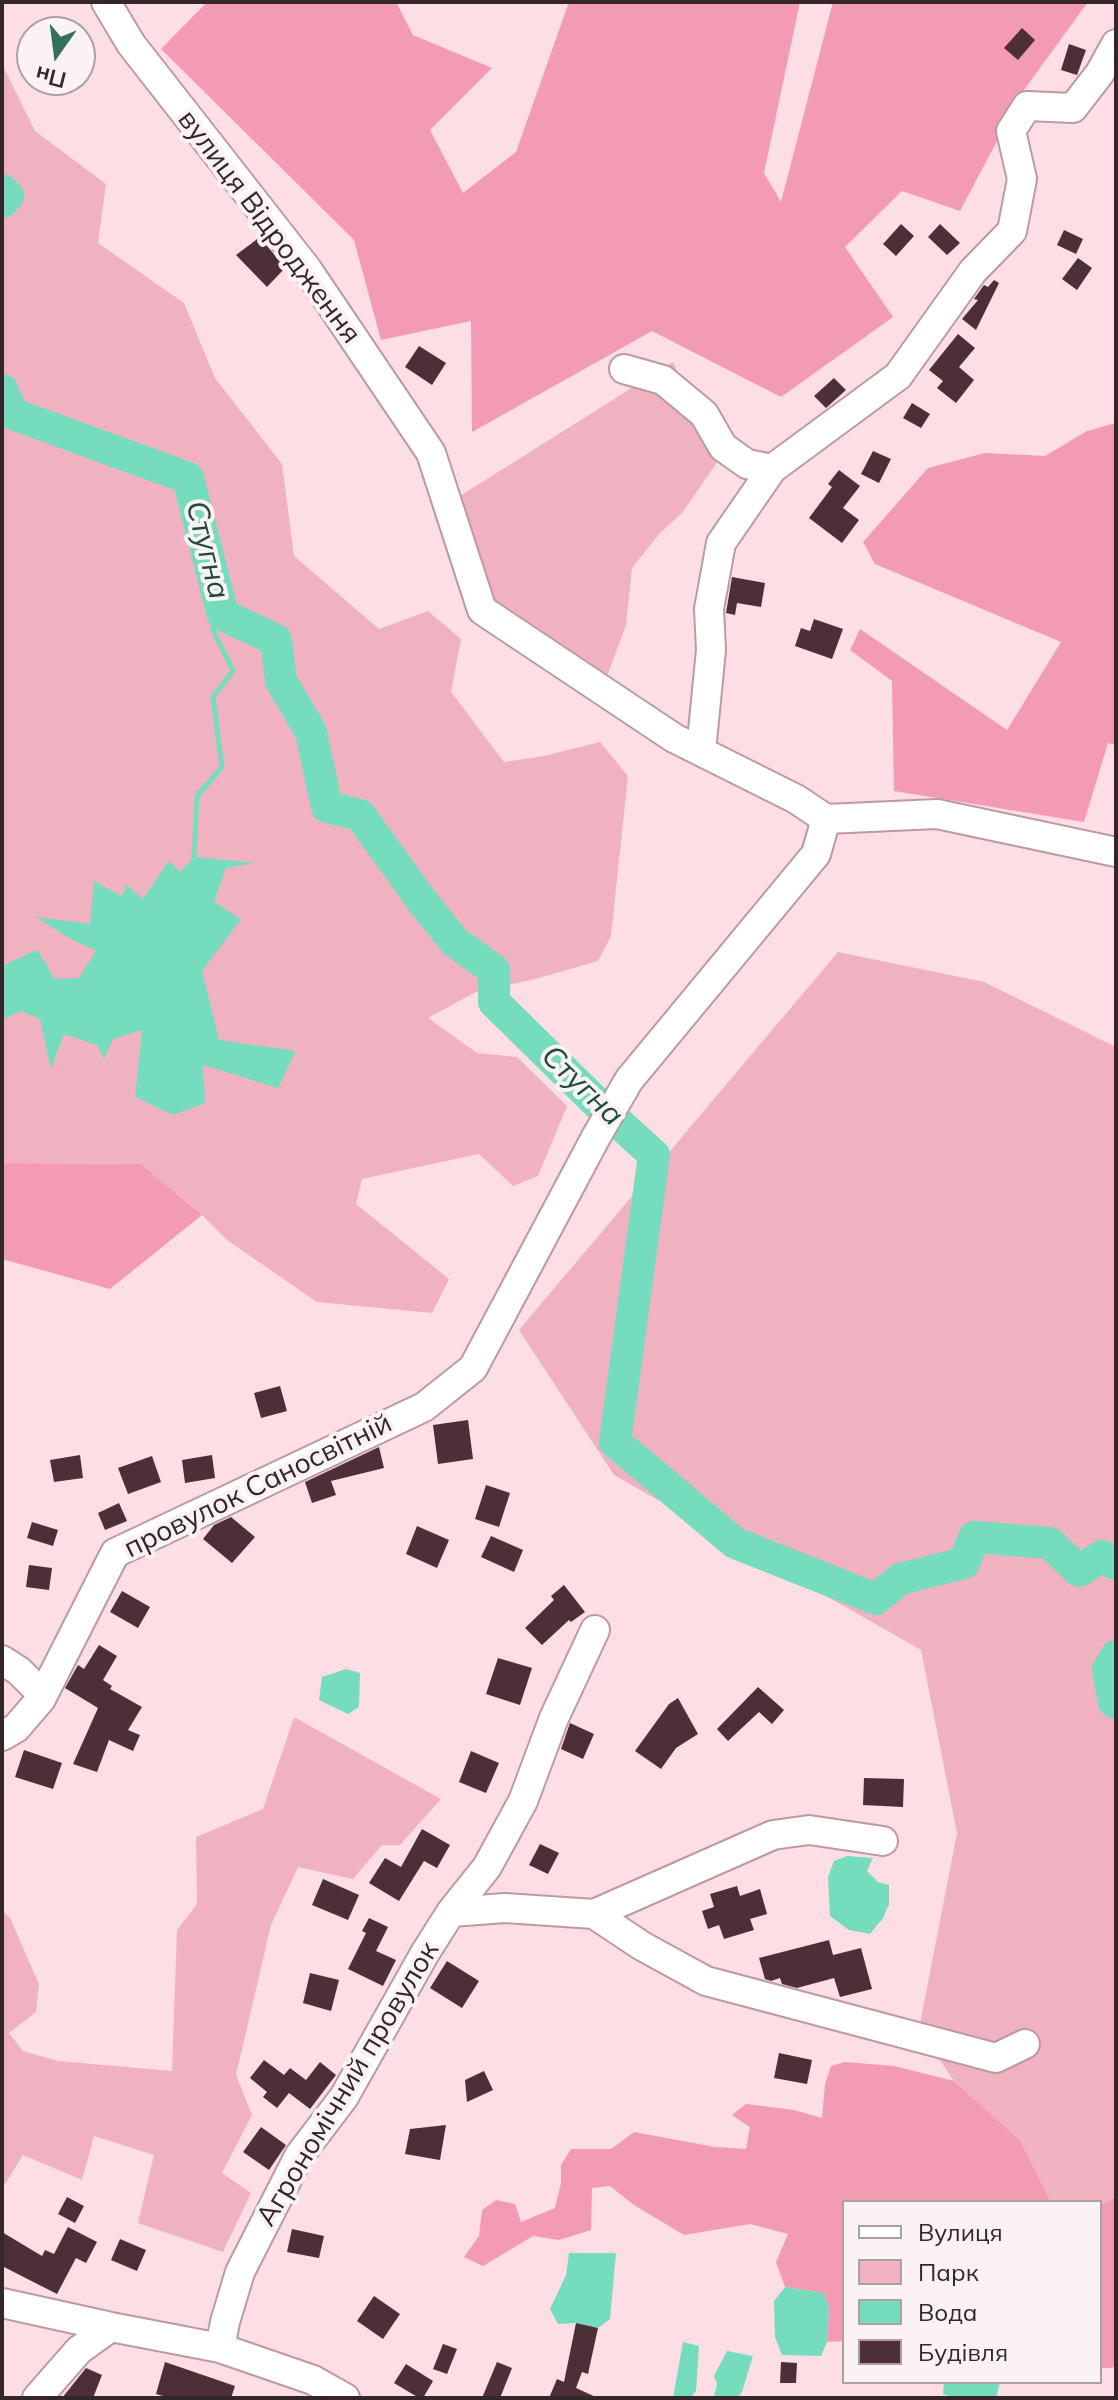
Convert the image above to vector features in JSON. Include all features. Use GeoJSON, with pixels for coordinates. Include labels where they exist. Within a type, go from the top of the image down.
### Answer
{"type":"FeatureCollection","features":[{"type":"Feature","properties":{"kind":"street","name":"вулиця Відродження"},"geometry":{"type":"LineString","coordinates":[[106,2],[131,44],[307,269],[431,453],[482,610],[674,738],[796,799],[826,819]]}},
{"type":"Feature","properties":{"kind":"street"},"geometry":{"type":"LineString","coordinates":[[701,751],[711,650],[709,609],[721,543],[772,469],[898,376],[973,271],[1012,231],[1022,179],[1011,131],[1027,106],[1073,108],[1100,73],[1116,44]]}},
{"type":"Feature","properties":{"kind":"street"},"geometry":{"type":"LineString","coordinates":[[624,369],[663,380],[704,414],[723,447],[747,464],[772,469]]}},
{"type":"Feature","properties":{"kind":"street"},"geometry":{"type":"LineString","coordinates":[[826,819],[937,814],[1116,852]]}},
{"type":"Feature","properties":{"kind":"street","name":"провулок Саносвітній"},"geometry":{"type":"LineString","coordinates":[[2,1736],[16,1728],[41,1699],[115,1553],[424,1407],[473,1368],[629,1080],[816,854],[826,819]]}},
{"type":"Feature","properties":{"kind":"street","name":"Агрономічний провулок"},"geometry":{"type":"LineString","coordinates":[[220,2348],[240,2272],[278,2196],[299,2156],[344,2097],[451,1912],[487,1867],[523,1801],[554,1718],[595,1630]]}},
{"type":"Feature","properties":{"kind":"street"},"geometry":{"type":"LineString","coordinates":[[2,1660],[19,1671],[36,1688],[41,1699]]}},
{"type":"Feature","properties":{"kind":"street","name":"Агрономічний провулок"},"geometry":{"type":"LineString","coordinates":[[451,1912],[505,1908],[594,1914],[773,1835],[809,1830],[883,1841]]}},
{"type":"Feature","properties":{"kind":"street"},"geometry":{"type":"LineString","coordinates":[[594,1914],[642,1946],[706,1981],[996,2058],[1025,2044]]}},
{"type":"Feature","properties":{"kind":"street"},"geometry":{"type":"LineString","coordinates":[[2,2303],[220,2348],[313,2380],[345,2398]]}},
{"type":"Feature","properties":{"kind":"street"},"geometry":{"type":"LineString","coordinates":[[37,2398],[79,2350],[111,2327]]}},
{"type":"Feature","properties":{"kind":"green space"},"geometry":{"type":"Polygon","coordinates":[[[2,64],[35,131],[106,184],[98,243],[184,303],[215,378],[282,464],[294,556],[379,629],[428,611],[461,639],[451,692],[504,762],[600,742],[628,776],[611,936],[598,961],[476,992],[428,1018],[477,1053],[517,1057],[567,1106],[538,1176],[513,1186],[479,1154],[362,1179],[356,1204],[449,1279],[432,1313],[317,1302],[227,1240],[141,1164],[2,1163],[2,64]]]}},
{"type":"Feature","properties":{"kind":"green space"},"geometry":{"type":"Polygon","coordinates":[[[673,362],[718,461],[682,513],[660,533],[632,568],[626,625],[606,679],[490,605],[452,501],[673,362]]]}},
{"type":"Feature","properties":{"kind":"green space"},"geometry":{"type":"Polygon","coordinates":[[[838,952],[984,982],[1116,1047],[1116,2197],[1102,2204],[1102,2200],[1050,2200],[1020,2140],[954,2081],[919,2029],[957,1833],[921,1650],[614,1475],[519,1330],[838,952]]]}},
{"type":"Feature","properties":{"kind":"green space"},"geometry":{"type":"Polygon","coordinates":[[[294,1717],[441,1799],[400,1845],[382,1845],[353,1879],[298,1867],[271,1925],[236,2075],[252,2115],[222,2173],[251,2193],[223,2252],[138,2223],[154,2155],[94,2136],[82,2180],[23,2155],[2,2189],[2,1910],[10,1918],[39,1984],[36,2012],[9,2033],[23,2051],[58,2061],[172,2071],[177,1930],[197,1904],[196,1837],[263,1809],[294,1717]]]}},
{"type":"Feature","properties":{"kind":"shaded area"},"geometry":{"type":"Polygon","coordinates":[[[207,2],[396,2],[413,35],[492,68],[430,130],[463,193],[516,152],[569,2],[800,2],[764,173],[781,202],[833,2],[1088,2],[1024,90],[960,211],[902,191],[845,247],[893,317],[781,397],[652,331],[472,432],[471,321],[381,340],[354,240],[161,49],[207,2]]]}},
{"type":"Feature","properties":{"kind":"shaded area"},"geometry":{"type":"Polygon","coordinates":[[[1116,423],[1116,745],[1108,743],[1084,822],[894,791],[892,681],[850,650],[860,629],[1007,730],[1061,642],[875,564],[863,542],[928,468],[985,453],[1045,456],[1087,431],[1116,423]]]}},
{"type":"Feature","properties":{"kind":"shaded area"},"geometry":{"type":"Polygon","coordinates":[[[2,1163],[141,1164],[202,1215],[110,1289],[2,1259],[2,1163]]]}},
{"type":"Feature","properties":{"kind":"shaded area"},"geometry":{"type":"Polygon","coordinates":[[[845,2062],[894,2066],[954,2081],[1020,2140],[1050,2200],[842,2200],[842,2341],[827,2342],[829,2310],[824,2293],[785,2287],[776,2262],[788,2234],[750,2224],[684,2235],[634,2205],[610,2186],[592,2188],[591,2230],[559,2240],[533,2236],[483,2266],[464,2257],[479,2236],[482,2210],[496,2200],[515,2204],[521,2222],[555,2208],[561,2183],[561,2165],[571,2149],[611,2149],[634,2132],[715,2147],[746,2149],[750,2127],[732,2115],[746,2104],[794,2110],[822,2118],[825,2084],[831,2066],[845,2062]]]}},
{"type":"Feature","properties":{"kind":"shaded area"},"geometry":{"type":"Polygon","coordinates":[[[1116,2197],[1116,2362],[1113,2368],[1102,2368],[1102,2204],[1116,2197]]]}},
{"type":"Feature","properties":{"kind":"water"},"geometry":{"type":"Polygon","coordinates":[[[194,857],[255,863],[226,868],[214,902],[241,919],[202,971],[219,1040],[296,1051],[278,1088],[203,1065],[205,1103],[173,1115],[135,1097],[142,1030],[113,1039],[104,1059],[97,1045],[64,1034],[51,1069],[40,1019],[21,1011],[2,1020],[2,966],[37,950],[55,979],[79,978],[96,951],[36,917],[90,924],[94,881],[121,896],[127,885],[143,899],[169,861],[180,872],[194,857]]]}},
{"type":"Feature","properties":{"kind":"water"},"geometry":{"type":"Polygon","coordinates":[[[346,1669],[360,1673],[359,1707],[348,1714],[319,1700],[322,1677],[346,1669]]]}},
{"type":"Feature","properties":{"kind":"water"},"geometry":{"type":"Polygon","coordinates":[[[847,1856],[873,1858],[867,1871],[878,1882],[889,1885],[889,1904],[883,1918],[870,1934],[849,1930],[830,1916],[828,1877],[834,1861],[847,1856]]]}},
{"type":"Feature","properties":{"kind":"water"},"geometry":{"type":"Polygon","coordinates":[[[569,2253],[616,2253],[610,2319],[598,2328],[576,2323],[558,2324],[550,2309],[566,2275],[569,2253]]]}},
{"type":"Feature","properties":{"kind":"water"},"geometry":{"type":"Polygon","coordinates":[[[785,2287],[824,2293],[829,2309],[827,2342],[821,2356],[782,2355],[775,2337],[774,2301],[785,2287]]]}},
{"type":"Feature","properties":{"kind":"water"},"geometry":{"type":"Polygon","coordinates":[[[683,2342],[699,2346],[696,2391],[691,2398],[673,2398],[683,2342]]]}},
{"type":"Feature","properties":{"kind":"water"},"geometry":{"type":"Polygon","coordinates":[[[727,2351],[753,2356],[742,2392],[737,2398],[714,2397],[717,2384],[714,2376],[727,2351]]]}},
{"type":"Feature","properties":{"kind":"water"},"geometry":{"type":"Polygon","coordinates":[[[944,2384],[1000,2384],[996,2398],[954,2398],[943,2394],[944,2384]]]}},
{"type":"Feature","properties":{"kind":"building"},"geometry":{"type":"Polygon","coordinates":[[[1022,28],[1035,40],[1018,60],[1004,48],[1022,28]]]}},
{"type":"Feature","properties":{"kind":"building"},"geometry":{"type":"Polygon","coordinates":[[[1069,44],[1086,50],[1077,75],[1061,70],[1069,44]]]}},
{"type":"Feature","properties":{"kind":"building"},"geometry":{"type":"Polygon","coordinates":[[[901,224],[914,236],[896,256],[883,244],[901,224]]]}},
{"type":"Feature","properties":{"kind":"building"},"geometry":{"type":"Polygon","coordinates":[[[940,224],[960,243],[947,255],[928,237],[940,224]]]}},
{"type":"Feature","properties":{"kind":"building"},"geometry":{"type":"Polygon","coordinates":[[[1064,230],[1083,239],[1076,254],[1057,245],[1064,230]]]}},
{"type":"Feature","properties":{"kind":"building"},"geometry":{"type":"Polygon","coordinates":[[[260,237],[285,268],[267,287],[236,255],[260,237]]]}},
{"type":"Feature","properties":{"kind":"building"},"geometry":{"type":"Polygon","coordinates":[[[1078,258],[1092,268],[1077,290],[1062,279],[1078,258]]]}},
{"type":"Feature","properties":{"kind":"building"},"geometry":{"type":"Polygon","coordinates":[[[994,280],[999,283],[976,330],[962,319],[978,300],[974,299],[984,285],[988,287],[994,280]]]}},
{"type":"Feature","properties":{"kind":"building"},"geometry":{"type":"Polygon","coordinates":[[[958,334],[975,348],[959,367],[974,380],[956,403],[937,388],[943,381],[929,370],[958,334]]]}},
{"type":"Feature","properties":{"kind":"building"},"geometry":{"type":"Polygon","coordinates":[[[419,346],[446,363],[432,385],[405,367],[419,346]]]}},
{"type":"Feature","properties":{"kind":"building"},"geometry":{"type":"Polygon","coordinates":[[[834,378],[846,390],[826,408],[814,396],[834,378]]]}},
{"type":"Feature","properties":{"kind":"building"},"geometry":{"type":"Polygon","coordinates":[[[912,403],[930,414],[921,428],[903,418],[912,403]]]}},
{"type":"Feature","properties":{"kind":"building"},"geometry":{"type":"Polygon","coordinates":[[[873,451],[891,459],[879,483],[861,474],[873,451]]]}},
{"type":"Feature","properties":{"kind":"building"},"geometry":{"type":"Polygon","coordinates":[[[839,470],[860,486],[843,508],[859,520],[842,543],[809,518],[832,487],[828,484],[839,470]]]}},
{"type":"Feature","properties":{"kind":"building"},"geometry":{"type":"Polygon","coordinates":[[[732,577],[765,583],[761,607],[737,603],[735,615],[726,613],[732,577]]]}},
{"type":"Feature","properties":{"kind":"building"},"geometry":{"type":"Polygon","coordinates":[[[814,619],[843,629],[832,659],[795,646],[801,628],[810,631],[814,619]]]}},
{"type":"Feature","properties":{"kind":"building"},"geometry":{"type":"Polygon","coordinates":[[[280,1386],[287,1411],[261,1418],[254,1393],[280,1386]]]}},
{"type":"Feature","properties":{"kind":"building"},"geometry":{"type":"Polygon","coordinates":[[[468,1420],[473,1459],[438,1464],[433,1425],[468,1420]]]}},
{"type":"Feature","properties":{"kind":"building"},"geometry":{"type":"Polygon","coordinates":[[[379,1447],[384,1468],[331,1481],[336,1495],[312,1503],[305,1482],[379,1447]]]}},
{"type":"Feature","properties":{"kind":"building"},"geometry":{"type":"Polygon","coordinates":[[[80,1455],[83,1478],[54,1482],[50,1460],[80,1455]]]}},
{"type":"Feature","properties":{"kind":"building"},"geometry":{"type":"Polygon","coordinates":[[[212,1455],[215,1478],[185,1483],[182,1460],[212,1455]]]}},
{"type":"Feature","properties":{"kind":"building"},"geometry":{"type":"Polygon","coordinates":[[[152,1456],[161,1482],[128,1494],[118,1468],[152,1456]]]}},
{"type":"Feature","properties":{"kind":"building"},"geometry":{"type":"Polygon","coordinates":[[[486,1485],[510,1493],[499,1527],[475,1519],[486,1485]]]}},
{"type":"Feature","properties":{"kind":"building"},"geometry":{"type":"Polygon","coordinates":[[[119,1503],[127,1521],[105,1530],[98,1513],[119,1503]]]}},
{"type":"Feature","properties":{"kind":"building"},"geometry":{"type":"Polygon","coordinates":[[[231,1517],[255,1537],[232,1563],[203,1539],[214,1525],[231,1517]]]}},
{"type":"Feature","properties":{"kind":"building"},"geometry":{"type":"Polygon","coordinates":[[[32,1522],[58,1530],[53,1546],[27,1538],[32,1522]]]}},
{"type":"Feature","properties":{"kind":"building"},"geometry":{"type":"Polygon","coordinates":[[[417,1526],[449,1540],[437,1568],[406,1554],[417,1526]]]}},
{"type":"Feature","properties":{"kind":"building"},"geometry":{"type":"Polygon","coordinates":[[[491,1536],[523,1550],[514,1572],[481,1557],[491,1536]]]}},
{"type":"Feature","properties":{"kind":"building"},"geometry":{"type":"Polygon","coordinates":[[[29,1565],[52,1568],[49,1590],[26,1587],[29,1565]]]}},
{"type":"Feature","properties":{"kind":"building"},"geometry":{"type":"Polygon","coordinates":[[[564,1585],[585,1612],[571,1622],[569,1620],[542,1645],[525,1628],[554,1600],[551,1596],[564,1585]]]}},
{"type":"Feature","properties":{"kind":"building"},"geometry":{"type":"Polygon","coordinates":[[[122,1591],[150,1607],[138,1628],[110,1612],[122,1591]]]}},
{"type":"Feature","properties":{"kind":"building"},"geometry":{"type":"Polygon","coordinates":[[[99,1645],[117,1656],[103,1680],[112,1686],[110,1689],[142,1707],[128,1730],[140,1735],[133,1751],[109,1740],[97,1772],[73,1764],[98,1708],[65,1688],[78,1665],[84,1669],[99,1645]]]}},
{"type":"Feature","properties":{"kind":"building"},"geometry":{"type":"Polygon","coordinates":[[[498,1658],[532,1668],[520,1705],[486,1694],[498,1658]]]}},
{"type":"Feature","properties":{"kind":"building"},"geometry":{"type":"Polygon","coordinates":[[[758,1687],[784,1710],[772,1724],[759,1712],[728,1741],[717,1729],[758,1687]]]}},
{"type":"Feature","properties":{"kind":"building"},"geometry":{"type":"Polygon","coordinates":[[[678,1698],[698,1734],[676,1748],[661,1769],[635,1751],[669,1704],[678,1698]]]}},
{"type":"Feature","properties":{"kind":"building"},"geometry":{"type":"Polygon","coordinates":[[[570,1723],[594,1734],[583,1759],[561,1749],[570,1723]]]}},
{"type":"Feature","properties":{"kind":"building"},"geometry":{"type":"Polygon","coordinates":[[[24,1750],[62,1763],[53,1789],[15,1777],[24,1750]]]}},
{"type":"Feature","properties":{"kind":"building"},"geometry":{"type":"Polygon","coordinates":[[[471,1751],[499,1763],[486,1793],[459,1782],[471,1751]]]}},
{"type":"Feature","properties":{"kind":"building"},"geometry":{"type":"Polygon","coordinates":[[[864,1778],[904,1779],[903,1807],[863,1805],[864,1778]]]}},
{"type":"Feature","properties":{"kind":"building"},"geometry":{"type":"Polygon","coordinates":[[[422,1829],[450,1845],[437,1868],[424,1861],[399,1901],[369,1883],[385,1858],[401,1867],[422,1829]]]}},
{"type":"Feature","properties":{"kind":"building"},"geometry":{"type":"Polygon","coordinates":[[[540,1844],[559,1853],[548,1874],[529,1865],[540,1844]]]}},
{"type":"Feature","properties":{"kind":"building"},"geometry":{"type":"Polygon","coordinates":[[[323,1879],[359,1895],[348,1920],[312,1905],[323,1879]]]}},
{"type":"Feature","properties":{"kind":"building"},"geometry":{"type":"Polygon","coordinates":[[[737,1886],[740,1896],[760,1889],[767,1914],[750,1919],[754,1930],[724,1939],[719,1925],[708,1929],[702,1911],[714,1907],[710,1894],[737,1886]]]}},
{"type":"Feature","properties":{"kind":"building"},"geometry":{"type":"Polygon","coordinates":[[[369,1918],[388,1927],[376,1951],[396,1960],[383,1986],[348,1969],[366,1933],[362,1931],[369,1918]]]}},
{"type":"Feature","properties":{"kind":"building"},"geometry":{"type":"Polygon","coordinates":[[[829,1940],[833,1955],[861,1948],[872,1989],[840,1997],[834,1978],[797,1988],[782,1984],[780,1978],[765,1979],[759,1958],[829,1940]]]}},
{"type":"Feature","properties":{"kind":"building"},"geometry":{"type":"Polygon","coordinates":[[[447,1961],[479,1981],[462,2008],[430,1988],[447,1961]]]}},
{"type":"Feature","properties":{"kind":"building"},"geometry":{"type":"Polygon","coordinates":[[[310,1973],[339,1980],[331,2011],[303,2003],[310,1973]]]}},
{"type":"Feature","properties":{"kind":"building"},"geometry":{"type":"Polygon","coordinates":[[[779,2053],[812,2060],[807,2084],[774,2078],[779,2053]]]}},
{"type":"Feature","properties":{"kind":"building"},"geometry":{"type":"Polygon","coordinates":[[[264,2060],[284,2075],[290,2068],[306,2080],[320,2062],[336,2075],[310,2109],[289,2093],[277,2108],[263,2097],[267,2092],[250,2078],[264,2060]]]}},
{"type":"Feature","properties":{"kind":"building"},"geometry":{"type":"Polygon","coordinates":[[[484,2071],[493,2090],[467,2102],[465,2080],[484,2071]]]}},
{"type":"Feature","properties":{"kind":"building"},"geometry":{"type":"Polygon","coordinates":[[[446,2125],[440,2160],[405,2154],[410,2129],[446,2125]]]}},
{"type":"Feature","properties":{"kind":"building"},"geometry":{"type":"Polygon","coordinates":[[[261,2127],[286,2145],[269,2170],[243,2152],[261,2127]]]}},
{"type":"Feature","properties":{"kind":"building"},"geometry":{"type":"Polygon","coordinates":[[[67,2197],[84,2206],[75,2223],[58,2214],[67,2197]]]}},
{"type":"Feature","properties":{"kind":"building"},"geometry":{"type":"Polygon","coordinates":[[[68,2227],[97,2242],[86,2263],[76,2258],[57,2294],[2,2266],[2,2232],[42,2256],[45,2250],[54,2254],[68,2227]]]}},
{"type":"Feature","properties":{"kind":"building"},"geometry":{"type":"Polygon","coordinates":[[[292,2229],[324,2236],[319,2258],[287,2252],[292,2229]]]}},
{"type":"Feature","properties":{"kind":"building"},"geometry":{"type":"Polygon","coordinates":[[[120,2239],[146,2250],[137,2271],[111,2260],[120,2239]]]}},
{"type":"Feature","properties":{"kind":"building"},"geometry":{"type":"Polygon","coordinates":[[[374,2296],[400,2314],[383,2339],[357,2321],[374,2296]]]}},
{"type":"Feature","properties":{"kind":"building"},"geometry":{"type":"Polygon","coordinates":[[[576,2323],[598,2328],[588,2374],[582,2372],[576,2388],[598,2398],[549,2398],[557,2379],[564,2382],[576,2323]]]}},
{"type":"Feature","properties":{"kind":"building"},"geometry":{"type":"Polygon","coordinates":[[[443,2344],[457,2349],[447,2374],[433,2369],[443,2344]]]}},
{"type":"Feature","properties":{"kind":"building"},"geometry":{"type":"Polygon","coordinates":[[[165,2362],[235,2386],[231,2398],[170,2398],[156,2394],[165,2362]]]}},
{"type":"Feature","properties":{"kind":"building"},"geometry":{"type":"Polygon","coordinates":[[[497,2362],[512,2368],[500,2398],[482,2398],[497,2362]]]}},
{"type":"Feature","properties":{"kind":"building"},"geometry":{"type":"Polygon","coordinates":[[[781,2362],[797,2363],[796,2383],[780,2383],[781,2362]]]}},
{"type":"Feature","properties":{"kind":"building"},"geometry":{"type":"Polygon","coordinates":[[[406,2364],[433,2381],[423,2398],[394,2383],[406,2364]]]}},
{"type":"Feature","properties":{"kind":"building"},"geometry":{"type":"Polygon","coordinates":[[[86,2368],[102,2375],[93,2398],[62,2398],[86,2368]]]}},
{"type":"Feature","properties":{"kind":"waterway","name":"Стугна"},"geometry":{"type":"LineString","coordinates":[[2,190],[8,196],[2,202]]}},
{"type":"Feature","properties":{"kind":"waterway","name":"Стугна"},"geometry":{"type":"LineString","coordinates":[[2,390],[13,414],[188,478],[223,615],[276,640],[281,681],[311,732],[327,807],[360,815],[455,942],[494,970],[494,1002],[654,1155],[615,1442],[735,1543],[876,1599],[900,1579],[964,1563],[974,1537],[1050,1543],[1079,1571],[1102,1556],[1116,1564]]}},
{"type":"Feature","properties":{"kind":"waterway"},"geometry":{"type":"LineString","coordinates":[[194,857],[197,796],[222,767],[213,697],[233,671],[213,630],[223,615]]}},
{"type":"Feature","properties":{"kind":"waterway","name":"Стугна"},"geometry":{"type":"LineString","coordinates":[[1116,1656],[1108,1670],[1116,1703]]}}]}
